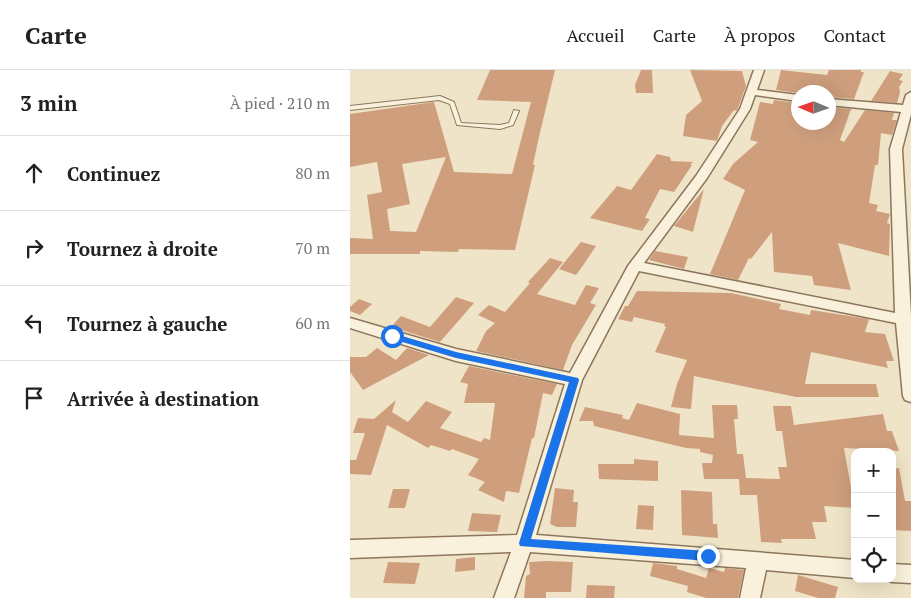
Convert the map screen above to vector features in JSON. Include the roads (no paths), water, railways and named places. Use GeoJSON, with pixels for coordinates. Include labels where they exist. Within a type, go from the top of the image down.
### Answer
{"type":"FeatureCollection","features":[{"type":"Feature","properties":{"kind":"street"},"geometry":{"type":"LineString","coordinates":[[504,598],[524,543],[574,380],[636,266],[701,178],[745,109],[759,70]]}},
{"type":"Feature","properties":{"kind":"street"},"geometry":{"type":"LineString","coordinates":[[752,92],[791,97]]}},
{"type":"Feature","properties":{"kind":"street"},"geometry":{"type":"LineString","coordinates":[[911,95],[908,114],[896,150],[911,396]]}},
{"type":"Feature","properties":{"kind":"street"},"geometry":{"type":"LineString","coordinates":[[836,103],[908,114]]}},
{"type":"Feature","properties":{"kind":"street"},"geometry":{"type":"LineString","coordinates":[[636,266],[907,321]]}},
{"type":"Feature","properties":{"kind":"street"},"geometry":{"type":"LineString","coordinates":[[350,323],[456,355],[574,380]]}},
{"type":"Feature","properties":{"kind":"street"},"geometry":{"type":"LineString","coordinates":[[350,549],[524,543],[851,569]]}},
{"type":"Feature","properties":{"kind":"street"},"geometry":{"type":"LineString","coordinates":[[750,598],[758,560]]}},
{"type":"Feature","properties":{"kind":"street"},"geometry":{"type":"LineString","coordinates":[[896,572],[911,574]]}},
{"type":"Feature","properties":{"kind":"lane"},"geometry":{"type":"LineString","coordinates":[[350,108],[440,98],[452,103],[458,124],[500,127],[511,124],[516,111]]}}]}
